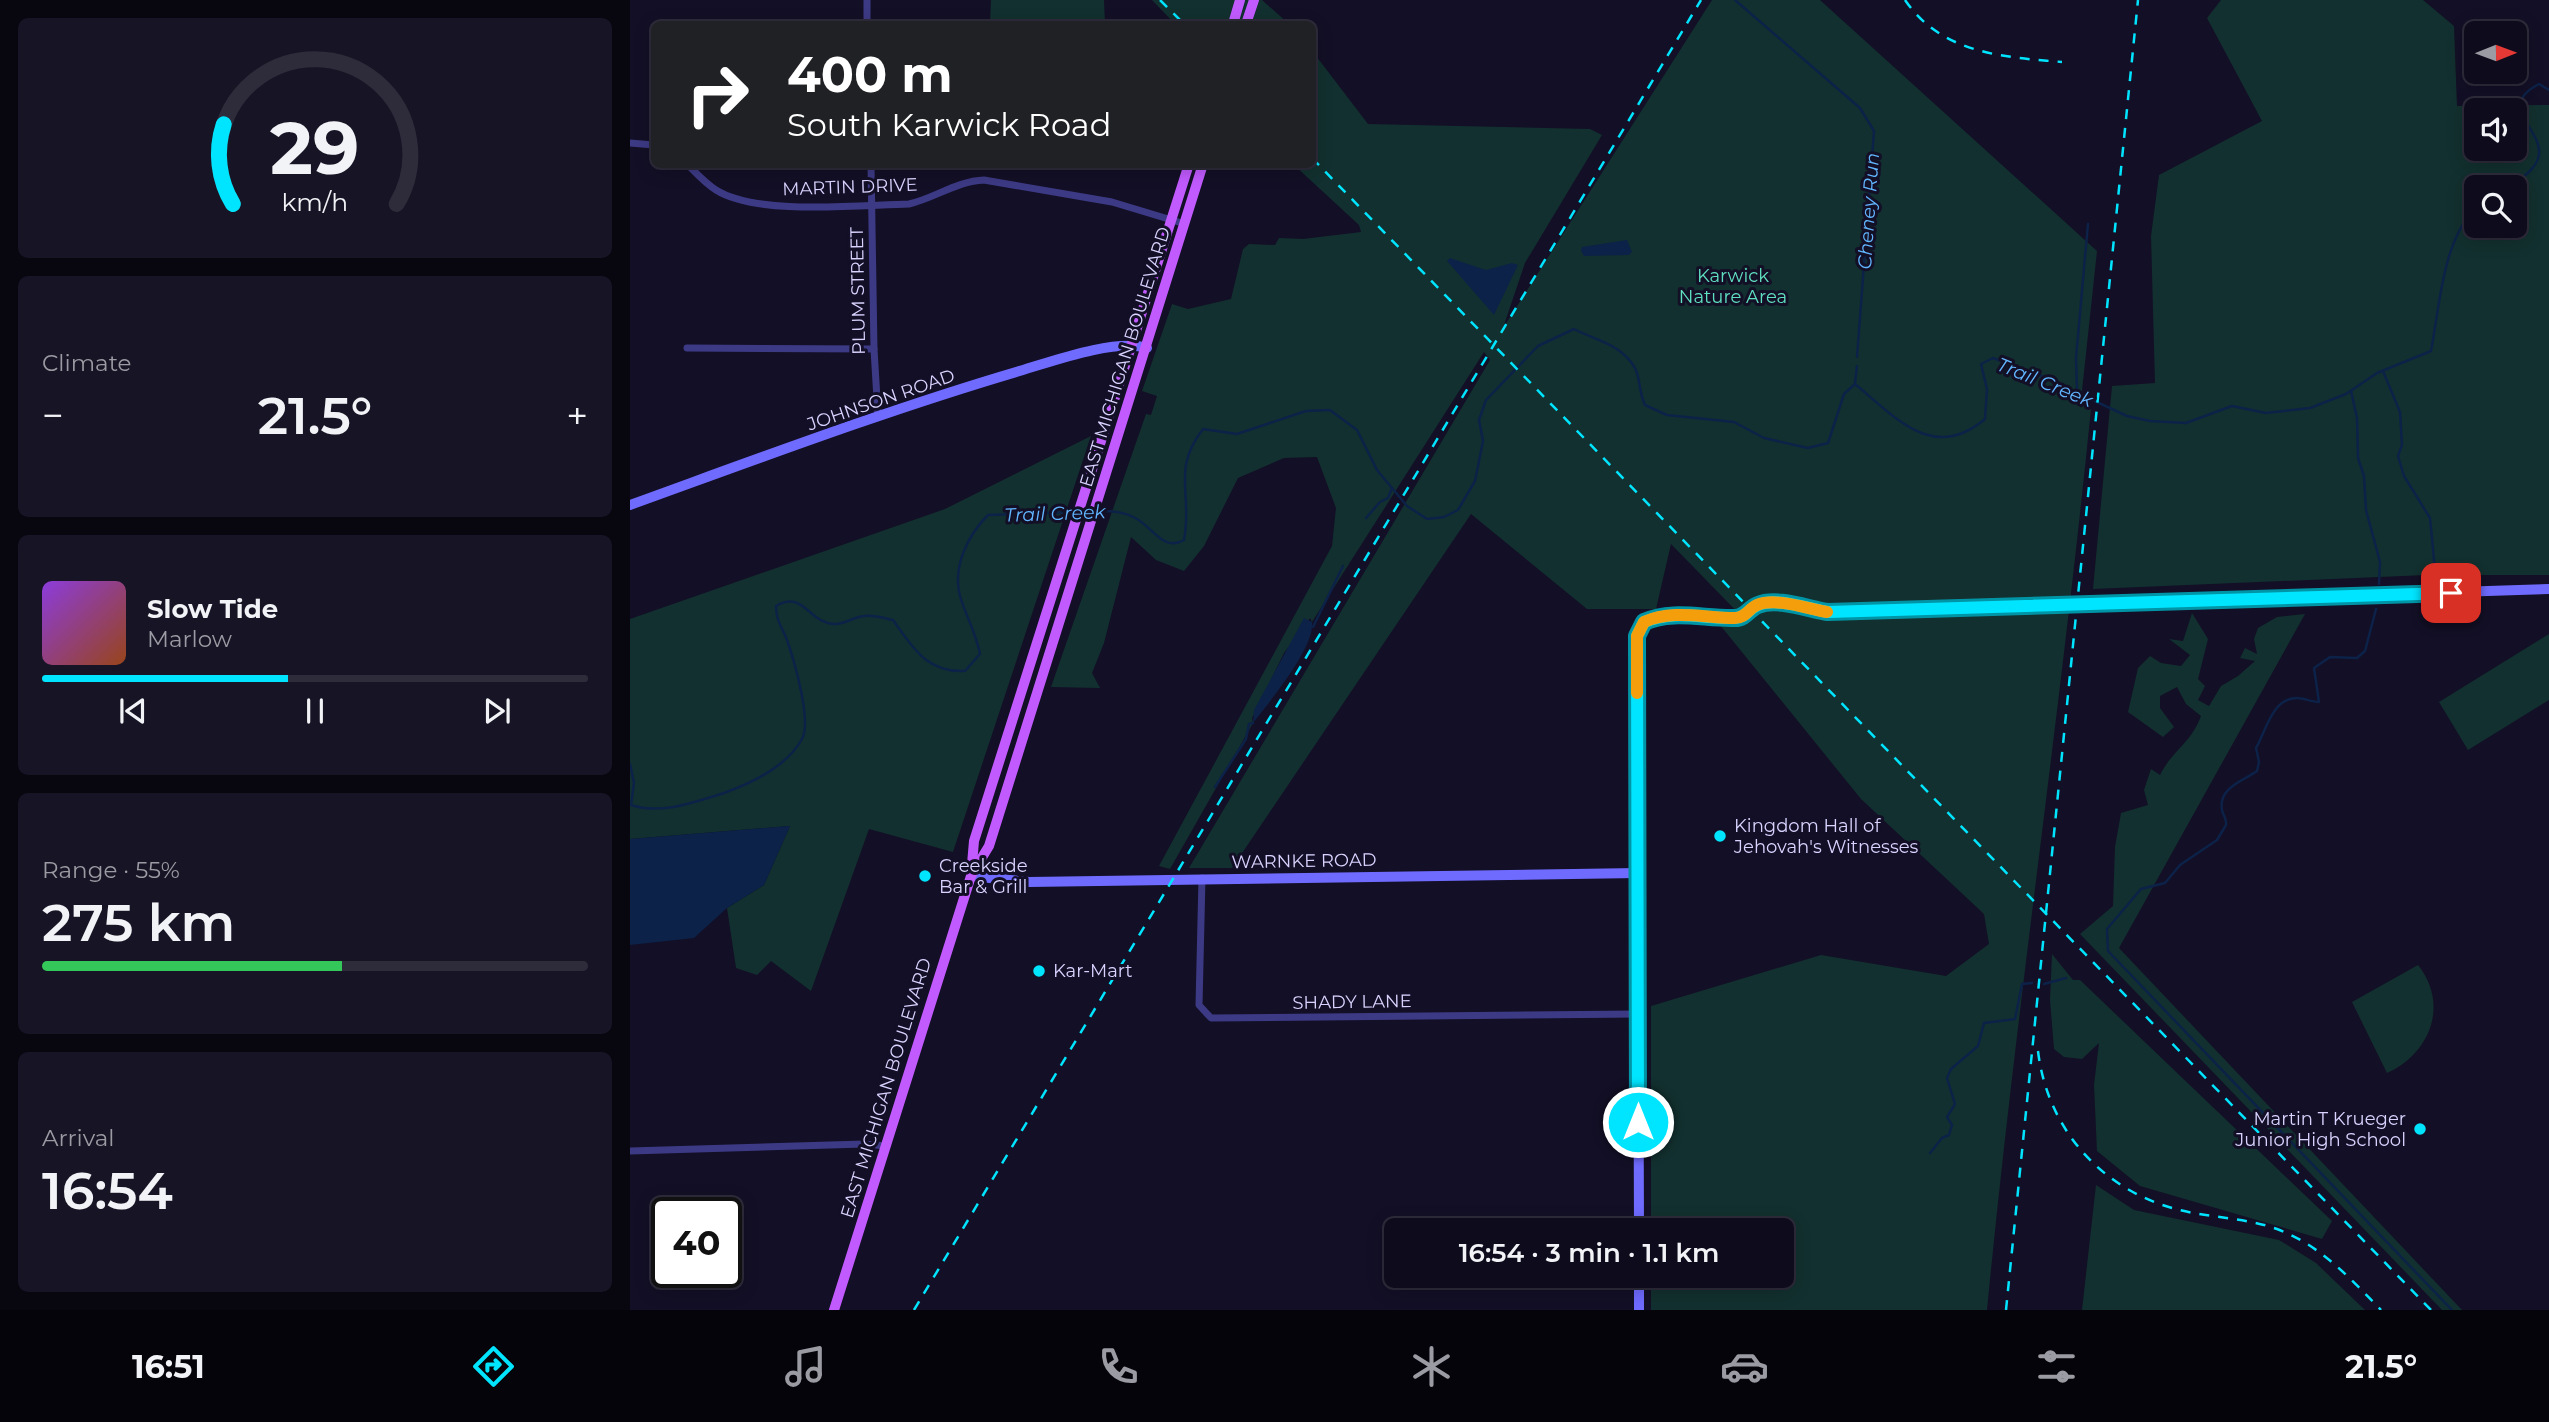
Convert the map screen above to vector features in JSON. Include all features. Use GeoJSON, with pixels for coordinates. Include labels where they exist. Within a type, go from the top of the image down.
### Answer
{"type":"FeatureCollection","features":[{"type":"Feature","properties":{"kind":"main road"},"geometry":{"type":"LineString","coordinates":[[1234,21],[1240,0]]}},
{"type":"Feature","properties":{"kind":"main road"},"geometry":{"type":"LineString","coordinates":[[1247,21],[1254,0]]}},
{"type":"Feature","properties":{"kind":"main road","name":"EAST MICHIGAN BOULEVARD"},"geometry":{"type":"LineString","coordinates":[[971,877],[974,841],[1188,168]]}},
{"type":"Feature","properties":{"kind":"main road","name":"EAST MICHIGAN BOULEVARD"},"geometry":{"type":"LineString","coordinates":[[834,1310],[971,877],[989,846],[1202,168]]}},
{"type":"Feature","properties":{"kind":"street"},"geometry":{"type":"LineString","coordinates":[[867,0],[867,21]]}},
{"type":"Feature","properties":{"kind":"street"},"geometry":{"type":"LineString","coordinates":[[630,143],[651,145]]}},
{"type":"Feature","properties":{"kind":"street","name":"MARTIN DRIVE"},"geometry":{"type":"LineString","coordinates":[[691,168],[716,190],[740,200],[772,205],[909,204],[929,199],[970,180],[984,180],[1112,202],[1185,224]]}},
{"type":"Feature","properties":{"kind":"street","name":"PLUM STREET"},"geometry":{"type":"LineString","coordinates":[[871,168],[874,349],[878,416]]}},
{"type":"Feature","properties":{"kind":"street","name":"JOHNSON ROAD"},"geometry":{"type":"LineString","coordinates":[[630,505],[878,416],[1055,361],[1132,344],[1147,348]]}},
{"type":"Feature","properties":{"kind":"street"},"geometry":{"type":"LineString","coordinates":[[687,348],[874,349]]}},
{"type":"Feature","properties":{"kind":"street"},"geometry":{"type":"LineString","coordinates":[[1639,1218],[1637,636],[1644,622],[1657,616],[1713,615],[1736,618],[1745,615],[1756,605],[1772,603],[1828,612],[2549,589]]}},
{"type":"Feature","properties":{"kind":"street","name":"WARNKE ROAD"},"geometry":{"type":"LineString","coordinates":[[971,877],[1029,882],[1637,873]]}},
{"type":"Feature","properties":{"kind":"street","name":"SHADY LANE"},"geometry":{"type":"LineString","coordinates":[[1202,878],[1199,1005],[1211,1018],[1638,1014]]}},
{"type":"Feature","properties":{"kind":"street"},"geometry":{"type":"LineString","coordinates":[[630,1151],[864,1144],[886,1146]]}},
{"type":"Feature","properties":{"kind":"street"},"geometry":{"type":"LineString","coordinates":[[1639,1288],[1639,1310]]}},
{"type":"Feature","properties":{"kind":"green space"},"geometry":{"type":"Polygon","coordinates":[[[991,0],[1104,0],[1105,21],[990,21],[991,0]]]}},
{"type":"Feature","properties":{"kind":"green space"},"geometry":{"type":"Polygon","coordinates":[[[1152,0],[1262,0],[1286,21],[1172,21],[1152,0]]]}},
{"type":"Feature","properties":{"kind":"green space","name":"Karwick Nature Area"},"geometry":{"type":"Polygon","coordinates":[[[1712,0],[1820,0],[2097,251],[2082,391],[2091,409],[1987,1310],[1651,1310],[1651,1288],[1794,1288],[1794,1218],[1651,1218],[1651,1006],[1821,955],[1946,976],[1989,944],[1984,914],[1861,799],[1720,625],[1747,622],[1671,544],[1656,609],[1587,609],[1471,514],[1232,868],[1189,868],[1490,360],[1484,352],[1312,622],[1310,618],[1284,653],[1252,718],[1253,723],[1170,869],[1159,866],[1332,546],[1336,508],[1317,457],[1284,458],[1238,478],[1204,546],[1184,571],[1156,560],[1131,537],[1104,643],[1092,673],[1100,688],[1051,687],[1146,414],[1151,415],[1157,396],[1142,391],[1172,304],[1188,309],[1231,299],[1243,249],[1249,244],[1275,245],[1279,238],[1303,239],[1361,232],[1359,225],[1297,168],[1316,168],[1316,56],[1368,124],[1590,129],[1602,135],[1525,263],[1503,328],[1712,0]]]}},
{"type":"Feature","properties":{"kind":"green space"},"geometry":{"type":"Polygon","coordinates":[[[2221,0],[2423,0],[2454,26],[2457,106],[2464,106],[2464,161],[2527,161],[2527,105],[2549,105],[2549,575],[2426,575],[2093,589],[2112,386],[2155,383],[2151,236],[2159,175],[2262,121],[2207,18],[2221,0]]]}},
{"type":"Feature","properties":{"kind":"green space"},"geometry":{"type":"Polygon","coordinates":[[[1091,436],[953,852],[869,829],[811,991],[771,961],[757,975],[736,968],[727,908],[764,885],[790,826],[630,839],[630,619],[945,509],[1091,436]]]}},
{"type":"Feature","properties":{"kind":"green space"},"geometry":{"type":"Polygon","coordinates":[[[2192,613],[2208,639],[2198,679],[2205,686],[2198,700],[2209,706],[2221,686],[2255,661],[2240,658],[2245,648],[2257,654],[2254,639],[2258,628],[2277,617],[2305,614],[2119,948],[2462,1310],[2442,1310],[2080,934],[2113,906],[2115,847],[2121,813],[2148,805],[2144,790],[2151,769],[2160,775],[2192,734],[2201,716],[2186,704],[2177,687],[2160,696],[2160,708],[2174,727],[2163,737],[2128,712],[2138,668],[2150,656],[2161,663],[2181,666],[2190,655],[2169,639],[2183,641],[2192,613]]]}},
{"type":"Feature","properties":{"kind":"green space"},"geometry":{"type":"Polygon","coordinates":[[[2549,634],[2549,700],[2468,750],[2439,702],[2549,634]]]}},
{"type":"Feature","properties":{"kind":"green space"},"geometry":{"type":"Polygon","coordinates":[[[2052,954],[2073,980],[2080,980],[2332,1221],[2322,1239],[2140,1186],[2097,1151],[2094,1085],[2099,1043],[2082,1059],[2064,1057],[2054,1049],[2050,1000],[2052,954]]]}},
{"type":"Feature","properties":{"kind":"green space"},"geometry":{"type":"Polygon","coordinates":[[[2418,965],[2432,996],[2431,1026],[2415,1053],[2387,1073],[2352,1002],[2418,965]]]}},
{"type":"Feature","properties":{"kind":"green space"},"geometry":{"type":"Polygon","coordinates":[[[2096,1185],[2134,1210],[2279,1240],[2316,1263],[2365,1310],[2082,1310],[2096,1185]]]}},
{"type":"Feature","properties":{"kind":"water"},"geometry":{"type":"Polygon","coordinates":[[[1627,240],[1632,252],[1629,255],[1584,256],[1581,251],[1582,247],[1627,240]]]}},
{"type":"Feature","properties":{"kind":"water"},"geometry":{"type":"Polygon","coordinates":[[[1450,258],[1486,270],[1512,263],[1518,265],[1494,315],[1447,261],[1450,258]]]}},
{"type":"Feature","properties":{"kind":"water"},"geometry":{"type":"Polygon","coordinates":[[[1304,618],[1312,622],[1306,646],[1290,674],[1253,723],[1254,710],[1304,618]]]}},
{"type":"Feature","properties":{"kind":"water"},"geometry":{"type":"Polygon","coordinates":[[[790,826],[764,885],[727,908],[694,938],[630,945],[630,839],[790,826]]]}},
{"type":"Feature","properties":{"kind":"waterway","name":"Cheney Run"},"geometry":{"type":"LineString","coordinates":[[1735,0],[1860,108],[1874,131],[1857,357]]}},
{"type":"Feature","properties":{"kind":"waterway","name":"Trail Creek"},"geometry":{"type":"LineString","coordinates":[[2526,175],[2539,154],[2538,144],[2520,109],[2521,101],[2526,93],[2539,84],[2549,90]]}},
{"type":"Feature","properties":{"kind":"waterway","name":"Trail Creek"},"geometry":{"type":"LineString","coordinates":[[1099,511],[1119,512],[1132,517],[1170,543],[1184,540],[1185,470],[1193,444],[1203,429],[1237,434],[1306,411],[1330,410],[1357,430],[1377,470],[1407,506],[1427,519],[1444,517],[1458,510],[1475,481],[1483,441],[1479,420],[1486,400],[1538,346],[1574,329],[1623,353],[1637,372],[1645,405],[1667,415],[1734,422],[1764,438],[1808,448],[1828,443],[1844,394],[1855,384],[1885,410],[1916,430],[1932,436],[1948,437],[1966,431],[1985,419],[1987,389],[1981,364],[1993,358],[2039,375],[2127,416],[2150,421],[2186,423],[2232,406],[2266,413],[2310,408],[2346,394],[2377,373],[2431,351],[2444,275],[2449,256],[2464,223]]}},
{"type":"Feature","properties":{"kind":"waterway"},"geometry":{"type":"LineString","coordinates":[[2077,391],[2076,358],[2088,224]]}},
{"type":"Feature","properties":{"kind":"waterway","name":"Cheney Run"},"geometry":{"type":"LineString","coordinates":[[1855,383],[1857,366]]}},
{"type":"Feature","properties":{"kind":"waterway"},"geometry":{"type":"LineString","coordinates":[[2383,371],[2400,412],[2402,445],[2398,456],[2404,476],[2430,518],[2436,581]]}},
{"type":"Feature","properties":{"kind":"waterway"},"geometry":{"type":"LineString","coordinates":[[2351,391],[2357,418],[2358,458],[2364,476],[2366,510],[2380,562],[2379,584]]}},
{"type":"Feature","properties":{"kind":"waterway"},"geometry":{"type":"LineString","coordinates":[[1366,518],[1380,502],[1388,498],[1392,488]]}},
{"type":"Feature","properties":{"kind":"waterway","name":"Trail Creek"},"geometry":{"type":"LineString","coordinates":[[630,764],[634,783],[631,805],[666,808],[724,793],[757,779],[795,749],[802,739],[805,719],[794,661],[777,616],[776,606],[785,602],[800,604],[817,618],[834,624],[865,616],[893,620],[922,657],[941,668],[965,671],[980,654],[958,585],[960,563],[974,532],[988,515],[1075,512]]}},
{"type":"Feature","properties":{"kind":"waterway"},"geometry":{"type":"LineString","coordinates":[[1313,627],[1343,566]]}},
{"type":"Feature","properties":{"kind":"waterway"},"geometry":{"type":"LineString","coordinates":[[2376,609],[2365,651],[2357,658],[2330,657],[2314,668],[2319,702],[2288,699],[2276,709],[2256,748],[2259,762],[2257,771],[2234,785],[2224,795],[2222,810],[2226,825],[2217,840],[2180,865],[2165,883],[2141,889],[2107,929],[2108,951],[2452,1310]]}},
{"type":"Feature","properties":{"kind":"waterway"},"geometry":{"type":"LineString","coordinates":[[1215,787],[1246,739],[1249,724],[1253,723]]}},
{"type":"Feature","properties":{"kind":"waterway"},"geometry":{"type":"LineString","coordinates":[[2044,984],[2066,978]]}},
{"type":"Feature","properties":{"kind":"waterway"},"geometry":{"type":"LineString","coordinates":[[1930,1153],[1942,1138],[1949,1135],[1952,1125],[1947,1117],[1955,1104],[1947,1078],[1951,1069],[1978,1046],[1984,1023],[2015,1019],[2022,984],[2032,983]]}},
{"type":"Feature","properties":{"kind":"railway"},"geometry":{"type":"LineString","coordinates":[[1160,0],[1181,21]]}},
{"type":"Feature","properties":{"kind":"railway"},"geometry":{"type":"LineString","coordinates":[[914,1310],[1701,0]]}},
{"type":"Feature","properties":{"kind":"railway"},"geometry":{"type":"LineString","coordinates":[[1905,0],[1920,18],[1955,42],[1996,54],[2062,62]]}},
{"type":"Feature","properties":{"kind":"railway"},"geometry":{"type":"LineString","coordinates":[[2006,1310],[2138,0]]}},
{"type":"Feature","properties":{"kind":"railway"},"geometry":{"type":"LineString","coordinates":[[1316,162],[2431,1310]]}},
{"type":"Feature","properties":{"kind":"railway"},"geometry":{"type":"LineString","coordinates":[[2038,1051],[2043,1079],[2052,1105],[2065,1129],[2100,1169],[2122,1185],[2172,1208],[2251,1222],[2293,1236],[2321,1253],[2381,1310]]}},
{"type":"Feature","properties":{"kind":"slow traffic"},"geometry":{"type":"LineString","coordinates":[[1637,693],[1637,636],[1644,622],[1657,616],[1713,615],[1736,618],[1745,615],[1756,605],[1772,603],[1827,612]]}},
{"type":"Feature","properties":{"kind":"place","name":"Kingdom Hall of Jehovah's Witnesses"},"geometry":{"type":"Point","coordinates":[1720,836]}},
{"type":"Feature","properties":{"kind":"place","name":"Creekside Bar & Grill"},"geometry":{"type":"Point","coordinates":[925,876]}},
{"type":"Feature","properties":{"kind":"place","name":"Kar-Mart"},"geometry":{"type":"Point","coordinates":[1039,971]}},
{"type":"Feature","properties":{"kind":"place","name":"Martin T Krueger Junior High School"},"geometry":{"type":"Point","coordinates":[2420,1129]}},
{"type":"Feature","properties":{"kind":"route"},"geometry":{"type":"LineString","coordinates":[[1638,1122],[1637,636],[1644,622],[1657,616],[1713,615],[1736,618],[1745,615],[1756,605],[1772,603],[1828,612],[2451,593]]}}]}
